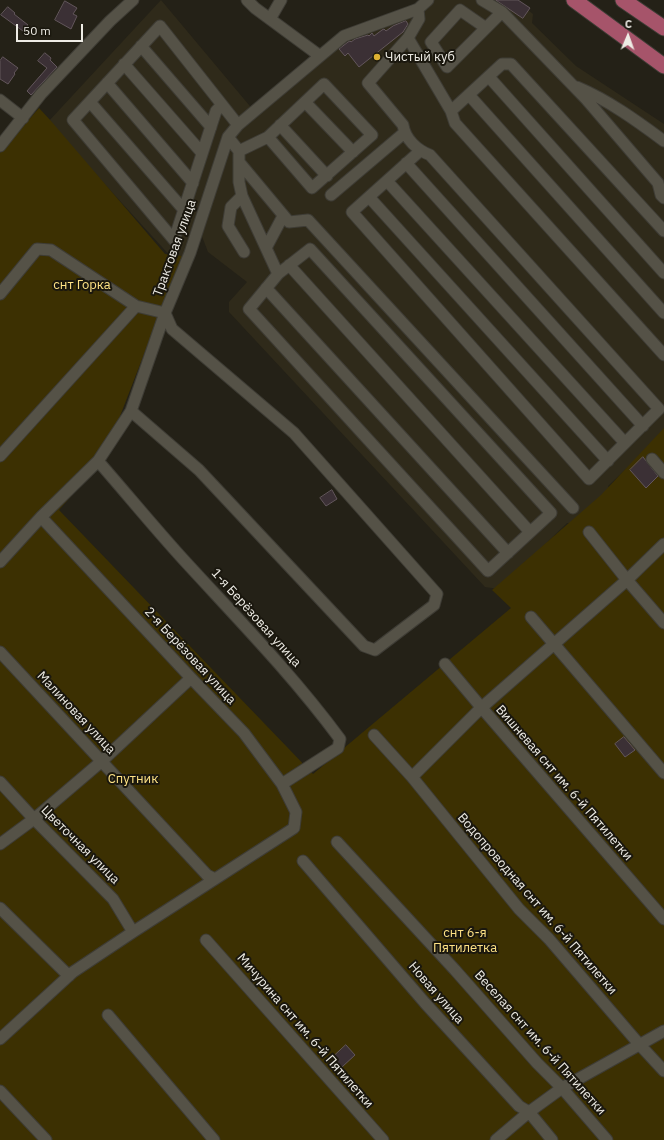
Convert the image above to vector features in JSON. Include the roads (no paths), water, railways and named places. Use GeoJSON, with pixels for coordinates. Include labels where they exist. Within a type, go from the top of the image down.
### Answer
{"type":"FeatureCollection","features":[{"type":"Feature","properties":{"kind":"main road"},"geometry":{"type":"LineString","coordinates":[[574,0],[664,66]]}},
{"type":"Feature","properties":{"kind":"main road"},"geometry":{"type":"LineString","coordinates":[[623,0],[664,28]]}},
{"type":"Feature","properties":{"kind":"street"},"geometry":{"type":"LineString","coordinates":[[0,146],[41,94],[110,21],[133,0]]}},
{"type":"Feature","properties":{"kind":"street"},"geometry":{"type":"LineString","coordinates":[[247,0],[255,8],[320,56]]}},
{"type":"Feature","properties":{"kind":"street"},"geometry":{"type":"LineString","coordinates":[[270,19],[281,0]]}},
{"type":"Feature","properties":{"kind":"street","name":"Трактовая улица"},"geometry":{"type":"LineString","coordinates":[[0,562],[41,517],[98,461],[131,411],[165,313],[190,253],[228,137],[238,125],[344,36],[418,9],[428,0]]}},
{"type":"Feature","properties":{"kind":"street"},"geometry":{"type":"LineString","coordinates":[[482,0],[502,12],[572,85],[658,183],[661,195],[664,198]]}},
{"type":"Feature","properties":{"kind":"street"},"geometry":{"type":"LineString","coordinates":[[418,9],[419,19],[408,38],[368,83],[403,125],[404,133],[420,151],[430,155],[659,410],[589,479],[352,212],[420,151]]}},
{"type":"Feature","properties":{"kind":"street"},"geometry":{"type":"LineString","coordinates":[[486,28],[460,10],[431,42],[447,68],[502,12]]}},
{"type":"Feature","properties":{"kind":"street"},"geometry":{"type":"LineString","coordinates":[[222,105],[216,111],[174,240],[73,120],[160,26],[238,125]]}},
{"type":"Feature","properties":{"kind":"street"},"geometry":{"type":"LineString","coordinates":[[408,38],[451,111],[455,123],[664,355]]}},
{"type":"Feature","properties":{"kind":"street"},"geometry":{"type":"LineString","coordinates":[[141,46],[211,127]]}},
{"type":"Feature","properties":{"kind":"street"},"geometry":{"type":"LineString","coordinates":[[124,64],[202,153]]}},
{"type":"Feature","properties":{"kind":"street"},"geometry":{"type":"LineString","coordinates":[[451,111],[502,64],[511,64],[664,231]]}},
{"type":"Feature","properties":{"kind":"street"},"geometry":{"type":"LineString","coordinates":[[489,77],[664,272]]}},
{"type":"Feature","properties":{"kind":"street"},"geometry":{"type":"LineString","coordinates":[[107,83],[192,183]]}},
{"type":"Feature","properties":{"kind":"street"},"geometry":{"type":"LineString","coordinates":[[239,151],[268,137],[324,84],[372,135],[312,188],[268,137]]}},
{"type":"Feature","properties":{"kind":"street"},"geometry":{"type":"LineString","coordinates":[[572,85],[592,94],[646,128],[664,142]]}},
{"type":"Feature","properties":{"kind":"street"},"geometry":{"type":"LineString","coordinates":[[469,95],[664,313]]}},
{"type":"Feature","properties":{"kind":"street"},"geometry":{"type":"LineString","coordinates":[[0,100],[23,118]]}},
{"type":"Feature","properties":{"kind":"street"},"geometry":{"type":"LineString","coordinates":[[90,102],[184,210]]}},
{"type":"Feature","properties":{"kind":"street"},"geometry":{"type":"LineString","coordinates":[[305,102],[353,152]]}},
{"type":"Feature","properties":{"kind":"street"},"geometry":{"type":"LineString","coordinates":[[280,125],[327,176]]}},
{"type":"Feature","properties":{"kind":"street"},"geometry":{"type":"LineString","coordinates":[[646,128],[664,149]]}},
{"type":"Feature","properties":{"kind":"street"},"geometry":{"type":"LineString","coordinates":[[331,195],[404,133]]}},
{"type":"Feature","properties":{"kind":"street"},"geometry":{"type":"LineString","coordinates":[[228,137],[239,151],[239,182],[242,196],[278,274]]}},
{"type":"Feature","properties":{"kind":"street"},"geometry":{"type":"LineString","coordinates":[[239,162],[289,222],[308,220],[573,508]]}},
{"type":"Feature","properties":{"kind":"street"},"geometry":{"type":"LineString","coordinates":[[406,164],[642,426]]}},
{"type":"Feature","properties":{"kind":"street"},"geometry":{"type":"LineString","coordinates":[[387,180],[626,443]]}},
{"type":"Feature","properties":{"kind":"street"},"geometry":{"type":"LineString","coordinates":[[242,196],[231,207],[228,226],[244,252]]}},
{"type":"Feature","properties":{"kind":"street"},"geometry":{"type":"LineString","coordinates":[[369,197],[608,461]]}},
{"type":"Feature","properties":{"kind":"street"},"geometry":{"type":"LineString","coordinates":[[266,248],[284,216]]}},
{"type":"Feature","properties":{"kind":"street"},"geometry":{"type":"LineString","coordinates":[[0,294],[36,249],[51,250],[136,306],[165,313],[172,330],[294,433],[437,594],[434,605],[375,650],[364,646],[199,470],[131,411]]}},
{"type":"Feature","properties":{"kind":"street"},"geometry":{"type":"LineString","coordinates":[[310,249],[551,513],[488,571],[249,309],[278,274],[289,265],[310,249]]}},
{"type":"Feature","properties":{"kind":"street"},"geometry":{"type":"LineString","coordinates":[[289,265],[530,532]]}},
{"type":"Feature","properties":{"kind":"street"},"geometry":{"type":"LineString","coordinates":[[266,288],[508,553]]}},
{"type":"Feature","properties":{"kind":"street"},"geometry":{"type":"LineString","coordinates":[[0,456],[136,306]]}},
{"type":"Feature","properties":{"kind":"street"},"geometry":{"type":"LineString","coordinates":[[652,459],[664,473]]}},
{"type":"Feature","properties":{"kind":"street","name":"1-я Берёзовая улица"},"geometry":{"type":"LineString","coordinates":[[98,461],[181,557],[314,704],[340,739],[338,748],[282,784]]}},
{"type":"Feature","properties":{"kind":"street","name":"2-я Берёзовая улица"},"geometry":{"type":"LineString","coordinates":[[41,517],[244,733],[282,784],[296,812],[294,828],[215,879]]}},
{"type":"Feature","properties":{"kind":"street"},"geometry":{"type":"LineString","coordinates":[[589,532],[627,580],[664,623]]}},
{"type":"Feature","properties":{"kind":"street"},"geometry":{"type":"LineString","coordinates":[[412,778],[482,708],[627,580],[664,544]]}},
{"type":"Feature","properties":{"kind":"street"},"geometry":{"type":"LineString","coordinates":[[532,617],[664,773]]}},
{"type":"Feature","properties":{"kind":"street","name":"Малиновая улица"},"geometry":{"type":"LineString","coordinates":[[0,652],[207,875],[215,879]]}},
{"type":"Feature","properties":{"kind":"street","name":"Вишневая снт им. 6-й Пятилетки"},"geometry":{"type":"LineString","coordinates":[[445,664],[664,919]]}},
{"type":"Feature","properties":{"kind":"street"},"geometry":{"type":"LineString","coordinates":[[0,844],[34,819],[102,761],[192,678]]}},
{"type":"Feature","properties":{"kind":"street","name":"Водопроводная снт им. 6-й Пятилетки"},"geometry":{"type":"LineString","coordinates":[[374,735],[412,778],[519,909],[549,939],[664,1071]]}},
{"type":"Feature","properties":{"kind":"street","name":"Цветочная улица"},"geometry":{"type":"LineString","coordinates":[[0,782],[34,819],[113,899],[133,932]]}},
{"type":"Feature","properties":{"kind":"street","name":"Веселая снт им. 6-й Пятилетки"},"geometry":{"type":"LineString","coordinates":[[337,842],[455,970],[537,1063],[562,1088],[607,1140]]}},
{"type":"Feature","properties":{"kind":"street","name":"Новая улица"},"geometry":{"type":"LineString","coordinates":[[303,861],[420,997],[519,1106],[529,1112],[552,1140]]}},
{"type":"Feature","properties":{"kind":"street"},"geometry":{"type":"LineString","coordinates":[[0,1039],[69,976],[133,932],[215,879]]}},
{"type":"Feature","properties":{"kind":"street"},"geometry":{"type":"LineString","coordinates":[[0,908],[69,976]]}},
{"type":"Feature","properties":{"kind":"street","name":"Мичурина снт им. 6-й Пятилетки"},"geometry":{"type":"LineString","coordinates":[[206,940],[383,1140]]}},
{"type":"Feature","properties":{"kind":"street"},"geometry":{"type":"LineString","coordinates":[[108,1015],[214,1140]]}},
{"type":"Feature","properties":{"kind":"street"},"geometry":{"type":"LineString","coordinates":[[496,1140],[529,1112],[562,1088],[664,1031]]}},
{"type":"Feature","properties":{"kind":"street"},"geometry":{"type":"LineString","coordinates":[[0,1091],[46,1140]]}},
{"type":"Feature","properties":{"kind":"place","name":"Чистый куб"},"geometry":{"type":"Point","coordinates":[377,57]}},
{"type":"Feature","properties":{"kind":"park label","name":"снт Горка"},"geometry":{"type":"Point","coordinates":[82,285]}},
{"type":"Feature","properties":{"kind":"park label","name":"Спутник"},"geometry":{"type":"Point","coordinates":[133,779]}},
{"type":"Feature","properties":{"kind":"park label","name":"снт 6-я Пятилетка"},"geometry":{"type":"Point","coordinates":[465,940]}}]}
